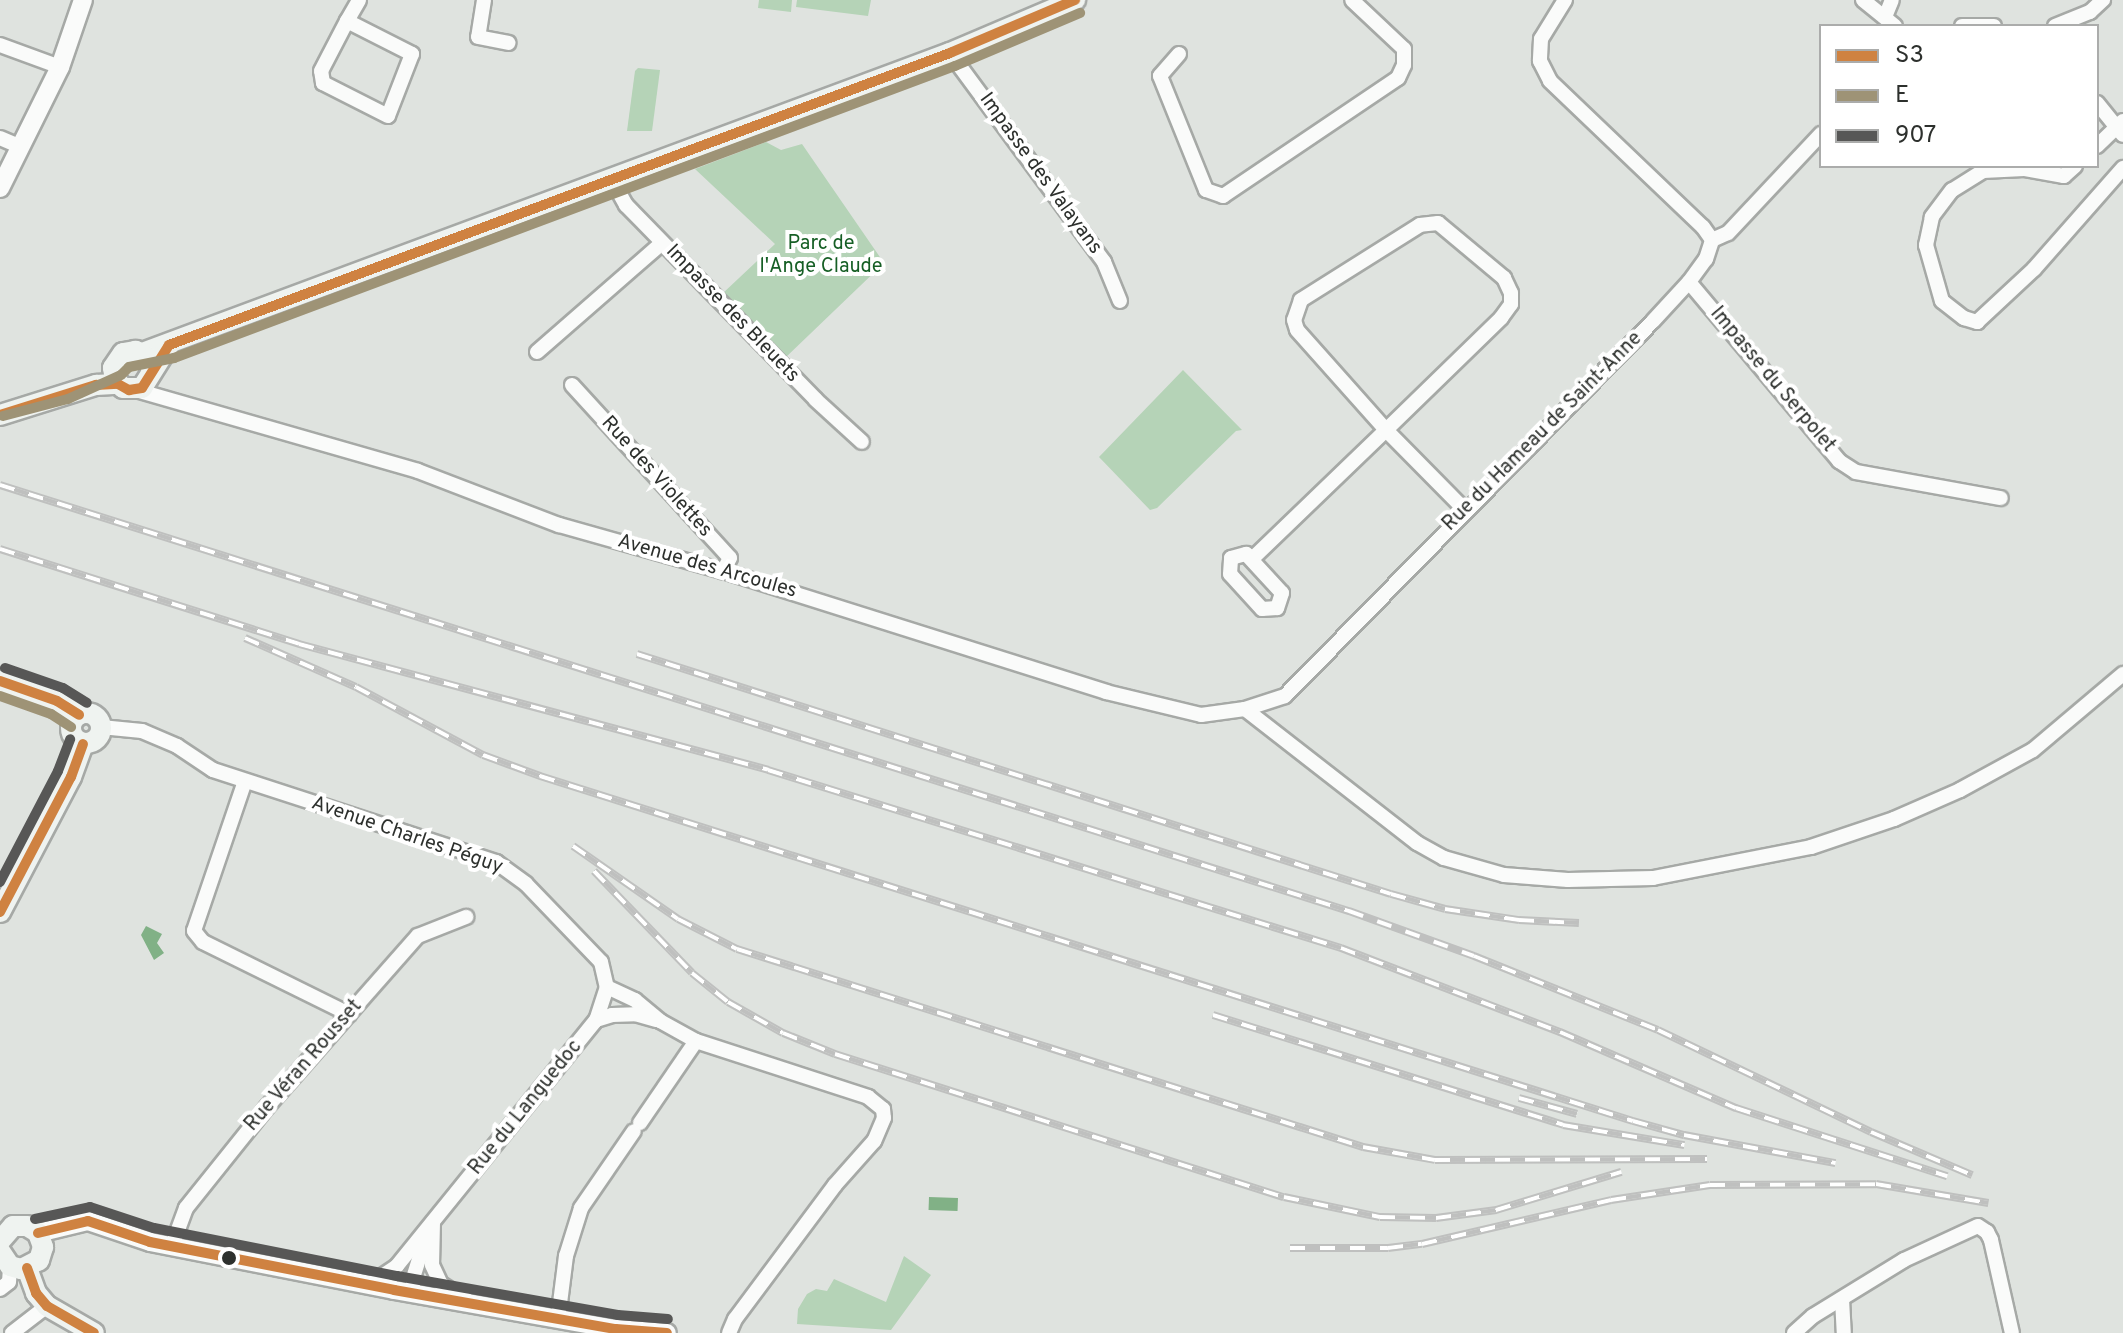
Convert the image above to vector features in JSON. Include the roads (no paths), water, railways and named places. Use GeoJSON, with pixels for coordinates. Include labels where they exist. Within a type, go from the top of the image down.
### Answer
{"type":"FeatureCollection","features":[{"type":"Feature","properties":{"kind":"main road"},"geometry":{"type":"LineString","coordinates":[[0,415],[96,385],[127,387],[147,384],[149,365],[169,345],[950,53],[1075,0]]}},
{"type":"Feature","properties":{"kind":"main road"},"geometry":{"type":"LineString","coordinates":[[0,402],[63,386],[114,363],[129,351],[149,365]]}},
{"type":"Feature","properties":{"kind":"main road"},"geometry":{"type":"LineString","coordinates":[[114,363],[113,374],[127,387]]}},
{"type":"Feature","properties":{"kind":"main road"},"geometry":{"type":"LineString","coordinates":[[0,681],[57,701],[75,719]]}},
{"type":"Feature","properties":{"kind":"main road"},"geometry":{"type":"LineString","coordinates":[[0,692],[75,719],[96,717],[101,727],[98,738],[83,744],[71,777],[1,906]]}},
{"type":"Feature","properties":{"kind":"main road"},"geometry":{"type":"LineString","coordinates":[[75,719],[72,734],[83,744]]}},
{"type":"Feature","properties":{"kind":"main road"},"geometry":{"type":"LineString","coordinates":[[27,1226],[38,1233],[42,1254],[6,1251],[27,1226]]}},
{"type":"Feature","properties":{"kind":"main road"},"geometry":{"type":"LineString","coordinates":[[6,1251],[47,1306],[94,1333]]}},
{"type":"Feature","properties":{"kind":"street"},"geometry":{"type":"LineString","coordinates":[[0,188],[60,67],[83,0]]}},
{"type":"Feature","properties":{"kind":"street"},"geometry":{"type":"LineString","coordinates":[[347,21],[412,54],[388,116],[323,83],[321,71],[347,21],[359,0]]}},
{"type":"Feature","properties":{"kind":"street"},"geometry":{"type":"LineString","coordinates":[[484,0],[478,37],[508,43]]}},
{"type":"Feature","properties":{"kind":"street"},"geometry":{"type":"LineString","coordinates":[[1179,54],[1160,76],[1206,190],[1223,196],[1398,78],[1404,65],[1404,49],[1352,0]]}},
{"type":"Feature","properties":{"kind":"street"},"geometry":{"type":"LineString","coordinates":[[1565,0],[1541,39],[1540,61],[1550,81],[1703,227],[1712,240]]}},
{"type":"Feature","properties":{"kind":"street"},"geometry":{"type":"LineString","coordinates":[[1863,0],[1890,21]]}},
{"type":"Feature","properties":{"kind":"street"},"geometry":{"type":"LineString","coordinates":[[1890,21],[1892,0]]}},
{"type":"Feature","properties":{"kind":"street"},"geometry":{"type":"LineString","coordinates":[[2060,24],[2090,12],[2103,0]]}},
{"type":"Feature","properties":{"kind":"street"},"geometry":{"type":"LineString","coordinates":[[0,45],[60,67]]}},
{"type":"Feature","properties":{"kind":"street","name":"Impasse des Valayans"},"geometry":{"type":"LineString","coordinates":[[950,53],[1104,262],[1120,301]]}},
{"type":"Feature","properties":{"kind":"street"},"geometry":{"type":"LineString","coordinates":[[2099,105],[2121,128],[2099,144]]}},
{"type":"Feature","properties":{"kind":"street","name":"Rue du Hameau de Saint-Anne"},"geometry":{"type":"LineString","coordinates":[[1245,709],[1285,696],[1689,282],[1706,259],[1712,240],[1728,233],[1819,136]]}},
{"type":"Feature","properties":{"kind":"street"},"geometry":{"type":"LineString","coordinates":[[0,138],[21,147]]}},
{"type":"Feature","properties":{"kind":"street"},"geometry":{"type":"LineString","coordinates":[[2073,168],[2064,176],[2024,169],[1983,171],[1952,190],[1932,217],[1926,245],[1942,301],[1964,318],[1977,322],[2034,269],[2123,168]]}},
{"type":"Feature","properties":{"kind":"street","name":"Impasse des Bleuets"},"geometry":{"type":"LineString","coordinates":[[611,178],[626,205],[662,243],[862,442]]}},
{"type":"Feature","properties":{"kind":"street"},"geometry":{"type":"LineString","coordinates":[[1252,559],[1386,430],[1511,304],[1511,293],[1504,278],[1438,223],[1420,225],[1301,300],[1294,311],[1297,330],[1386,430],[1466,511]]}},
{"type":"Feature","properties":{"kind":"street"},"geometry":{"type":"LineString","coordinates":[[537,352],[662,243]]}},
{"type":"Feature","properties":{"kind":"street","name":"Impasse du Serpolet"},"geometry":{"type":"LineString","coordinates":[[1689,282],[1839,461],[1856,472],[2001,498]]}},
{"type":"Feature","properties":{"kind":"street"},"geometry":{"type":"LineString","coordinates":[[149,365],[172,400]]}},
{"type":"Feature","properties":{"kind":"street","name":"Rue des Violettes"},"geometry":{"type":"LineString","coordinates":[[572,385],[730,558],[723,571]]}},
{"type":"Feature","properties":{"kind":"street","name":"Avenue des Arcoules"},"geometry":{"type":"LineString","coordinates":[[127,387],[418,471],[559,525],[723,571],[1106,692],[1201,715],[1245,709]]}},
{"type":"Feature","properties":{"kind":"street"},"geometry":{"type":"LineString","coordinates":[[1245,709],[1417,843],[1444,858],[1504,875],[1568,880],[1653,878],[1811,847],[1894,819],[1960,790],[2033,750],[2123,674]]}},
{"type":"Feature","properties":{"kind":"street","name":"Avenue Charles Péguy"},"geometry":{"type":"LineString","coordinates":[[101,727],[142,731],[177,746],[213,770],[496,862],[526,884],[588,947],[601,962],[607,987]]}},
{"type":"Feature","properties":{"kind":"street"},"geometry":{"type":"LineString","coordinates":[[245,781],[194,926],[197,937],[349,1014]]}},
{"type":"Feature","properties":{"kind":"street","name":"Rue Véran Rousset"},"geometry":{"type":"LineString","coordinates":[[172,1246],[186,1208],[418,936],[466,917]]}},
{"type":"Feature","properties":{"kind":"street"},"geometry":{"type":"LineString","coordinates":[[607,987],[635,1000],[660,1021],[696,1041],[868,1097],[883,1109],[884,1118],[874,1141],[835,1185],[735,1319],[729,1333]]}},
{"type":"Feature","properties":{"kind":"street","name":"Rue du Languedoc"},"geometry":{"type":"LineString","coordinates":[[370,1284],[397,1266],[596,1020],[607,987]]}},
{"type":"Feature","properties":{"kind":"street"},"geometry":{"type":"LineString","coordinates":[[596,1020],[612,1015],[635,1014],[660,1021]]}},
{"type":"Feature","properties":{"kind":"street"},"geometry":{"type":"LineString","coordinates":[[558,1319],[566,1256],[581,1208],[696,1041]]}},
{"type":"Feature","properties":{"kind":"street"},"geometry":{"type":"LineString","coordinates":[[38,1233],[88,1221],[136,1238],[172,1246],[413,1293],[558,1319],[667,1333]]}},
{"type":"Feature","properties":{"kind":"street"},"geometry":{"type":"LineString","coordinates":[[1794,1333],[1904,1260],[1978,1226],[1987,1232],[1991,1240],[2012,1333]]}},
{"type":"Feature","properties":{"kind":"street"},"geometry":{"type":"LineString","coordinates":[[429,1227],[432,1265],[441,1284],[474,1304]]}},
{"type":"Feature","properties":{"kind":"street","name":"Rue du Languedoc"},"geometry":{"type":"LineString","coordinates":[[413,1293],[417,1259],[429,1227]]}},
{"type":"Feature","properties":{"kind":"street"},"geometry":{"type":"LineString","coordinates":[[0,1289],[9,1282],[6,1251]]}},
{"type":"Feature","properties":{"kind":"street"},"geometry":{"type":"LineString","coordinates":[[1842,1299],[1844,1333]]}},
{"type":"Feature","properties":{"kind":"street"},"geometry":{"type":"LineString","coordinates":[[12,1333],[47,1306]]}},
{"type":"Feature","properties":{"kind":"railway"},"geometry":{"type":"LineString","coordinates":[[0,485],[1349,911],[1474,956],[1658,1030],[1871,1132],[1972,1175]]}},
{"type":"Feature","properties":{"kind":"railway"},"geometry":{"type":"LineString","coordinates":[[0,549],[299,644],[768,770],[1341,948],[1560,1032],[1736,1108],[1947,1176]]}},
{"type":"Feature","properties":{"kind":"railway"},"geometry":{"type":"LineString","coordinates":[[245,638],[356,687],[483,755],[540,776],[1633,1121],[1684,1135],[1835,1163]]}},
{"type":"Feature","properties":{"kind":"railway"},"geometry":{"type":"LineString","coordinates":[[637,654],[1391,894],[1445,909],[1519,920],[1579,923]]}},
{"type":"Feature","properties":{"kind":"railway"},"geometry":{"type":"LineString","coordinates":[[573,846],[678,919],[737,949],[1363,1147],[1435,1160],[1707,1159]]}},
{"type":"Feature","properties":{"kind":"railway"},"geometry":{"type":"LineString","coordinates":[[594,871],[692,973],[728,1002],[783,1033],[835,1054],[1284,1197],[1380,1217],[1436,1218],[1496,1210],[1621,1172]]}},
{"type":"Feature","properties":{"kind":"railway"},"geometry":{"type":"LineString","coordinates":[[1213,1015],[1563,1125],[1684,1145]]}},
{"type":"Feature","properties":{"kind":"railway"},"geometry":{"type":"LineString","coordinates":[[1519,1098],[1577,1114]]}},
{"type":"Feature","properties":{"kind":"railway"},"geometry":{"type":"LineString","coordinates":[[1290,1248],[1388,1248],[1422,1244],[1611,1200],[1710,1185],[1876,1184],[1988,1203]]}},
{"type":"Feature","properties":{"kind":"park label","name":"Parc de l'Ange Claude"},"geometry":{"type":"Point","coordinates":[821,256]}}]}
